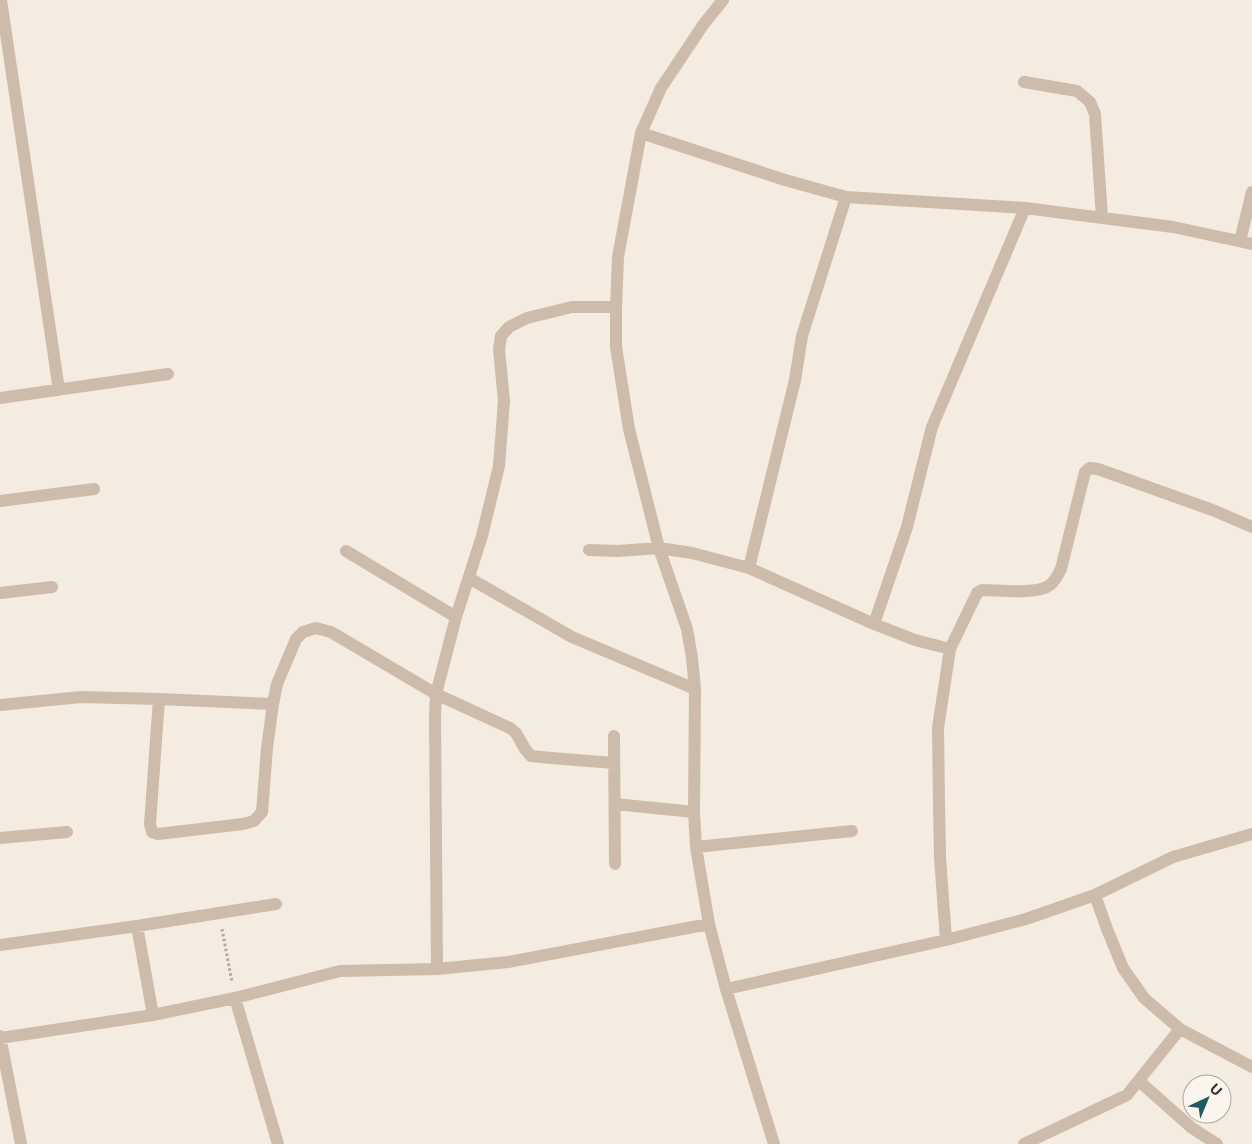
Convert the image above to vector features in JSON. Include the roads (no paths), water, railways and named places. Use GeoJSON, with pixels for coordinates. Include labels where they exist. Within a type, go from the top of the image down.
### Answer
{"type":"FeatureCollection","features":[{"type":"Feature","properties":{"kind":"street"},"geometry":{"type":"LineString","coordinates":[[1,0],[59,390]]}},
{"type":"Feature","properties":{"kind":"street"},"geometry":{"type":"LineString","coordinates":[[723,0],[703,25],[661,88],[641,132],[618,257],[616,348],[629,429],[660,548],[687,629],[692,658],[695,689],[694,812],[696,847],[709,924],[726,989],[774,1144]]}},
{"type":"Feature","properties":{"kind":"street"},"geometry":{"type":"LineString","coordinates":[[1024,82],[1077,91],[1090,102],[1095,114],[1102,218]]}},
{"type":"Feature","properties":{"kind":"street"},"geometry":{"type":"LineString","coordinates":[[641,132],[785,180],[846,197],[1025,208],[1173,227],[1246,242],[1252,192]]}},
{"type":"Feature","properties":{"kind":"street"},"geometry":{"type":"LineString","coordinates":[[749,568],[795,380],[802,336],[846,197]]}},
{"type":"Feature","properties":{"kind":"street"},"geometry":{"type":"LineString","coordinates":[[874,624],[907,527],[932,427],[1025,208]]}},
{"type":"Feature","properties":{"kind":"street"},"geometry":{"type":"LineString","coordinates":[[436,969],[436,694],[456,617],[482,536],[499,466],[504,401],[499,350],[501,336],[509,327],[527,318],[572,307],[616,307]]}},
{"type":"Feature","properties":{"kind":"street"},"geometry":{"type":"LineString","coordinates":[[0,398],[168,374]]}},
{"type":"Feature","properties":{"kind":"street"},"geometry":{"type":"LineString","coordinates":[[946,940],[940,848],[938,728],[950,649],[977,594],[982,590],[1031,591],[1048,586],[1056,579],[1061,569],[1085,472],[1090,468],[1098,469],[1215,511],[1252,527]]}},
{"type":"Feature","properties":{"kind":"street"},"geometry":{"type":"LineString","coordinates":[[0,501],[94,488]]}},
{"type":"Feature","properties":{"kind":"street"},"geometry":{"type":"LineString","coordinates":[[589,550],[618,551],[660,548],[692,553],[749,568],[874,624],[915,640],[950,649]]}},
{"type":"Feature","properties":{"kind":"street"},"geometry":{"type":"LineString","coordinates":[[346,551],[456,617]]}},
{"type":"Feature","properties":{"kind":"street"},"geometry":{"type":"LineString","coordinates":[[469,578],[572,637],[695,689]]}},
{"type":"Feature","properties":{"kind":"street"},"geometry":{"type":"LineString","coordinates":[[0,593],[52,587]]}},
{"type":"Feature","properties":{"kind":"street"},"geometry":{"type":"LineString","coordinates":[[159,699],[150,824],[152,832],[158,834],[243,824],[254,821],[262,812],[267,748],[277,684],[296,639],[303,632],[316,628],[332,632],[436,694],[510,728],[516,733],[531,756],[614,762]]}},
{"type":"Feature","properties":{"kind":"street"},"geometry":{"type":"LineString","coordinates":[[0,706],[81,697],[273,704]]}},
{"type":"Feature","properties":{"kind":"street"},"geometry":{"type":"LineString","coordinates":[[614,736],[615,864]]}},
{"type":"Feature","properties":{"kind":"street"},"geometry":{"type":"LineString","coordinates":[[615,804],[694,812]]}},
{"type":"Feature","properties":{"kind":"street"},"geometry":{"type":"LineString","coordinates":[[696,847],[852,831]]}},
{"type":"Feature","properties":{"kind":"street"},"geometry":{"type":"LineString","coordinates":[[0,838],[67,832]]}},
{"type":"Feature","properties":{"kind":"street"},"geometry":{"type":"LineString","coordinates":[[726,989],[946,940],[1026,919],[1095,895],[1174,857],[1252,834]]}},
{"type":"Feature","properties":{"kind":"street"},"geometry":{"type":"LineString","coordinates":[[1095,895],[1122,968],[1144,998],[1180,1029],[1252,1067]]}},
{"type":"Feature","properties":{"kind":"street"},"geometry":{"type":"LineString","coordinates":[[0,945],[276,904]]}},
{"type":"Feature","properties":{"kind":"street"},"geometry":{"type":"LineString","coordinates":[[21,1144],[0,1037],[153,1015],[235,998],[340,971],[436,969],[508,962],[709,924]]}},
{"type":"Feature","properties":{"kind":"street"},"geometry":{"type":"LineString","coordinates":[[137,926],[153,1015]]}},
{"type":"Feature","properties":{"kind":"street"},"geometry":{"type":"LineString","coordinates":[[235,998],[278,1144]]}},
{"type":"Feature","properties":{"kind":"street"},"geometry":{"type":"LineString","coordinates":[[1024,1144],[1127,1095],[1180,1029]]}},
{"type":"Feature","properties":{"kind":"street"},"geometry":{"type":"LineString","coordinates":[[1139,1081],[1192,1128],[1217,1144]]}}]}
